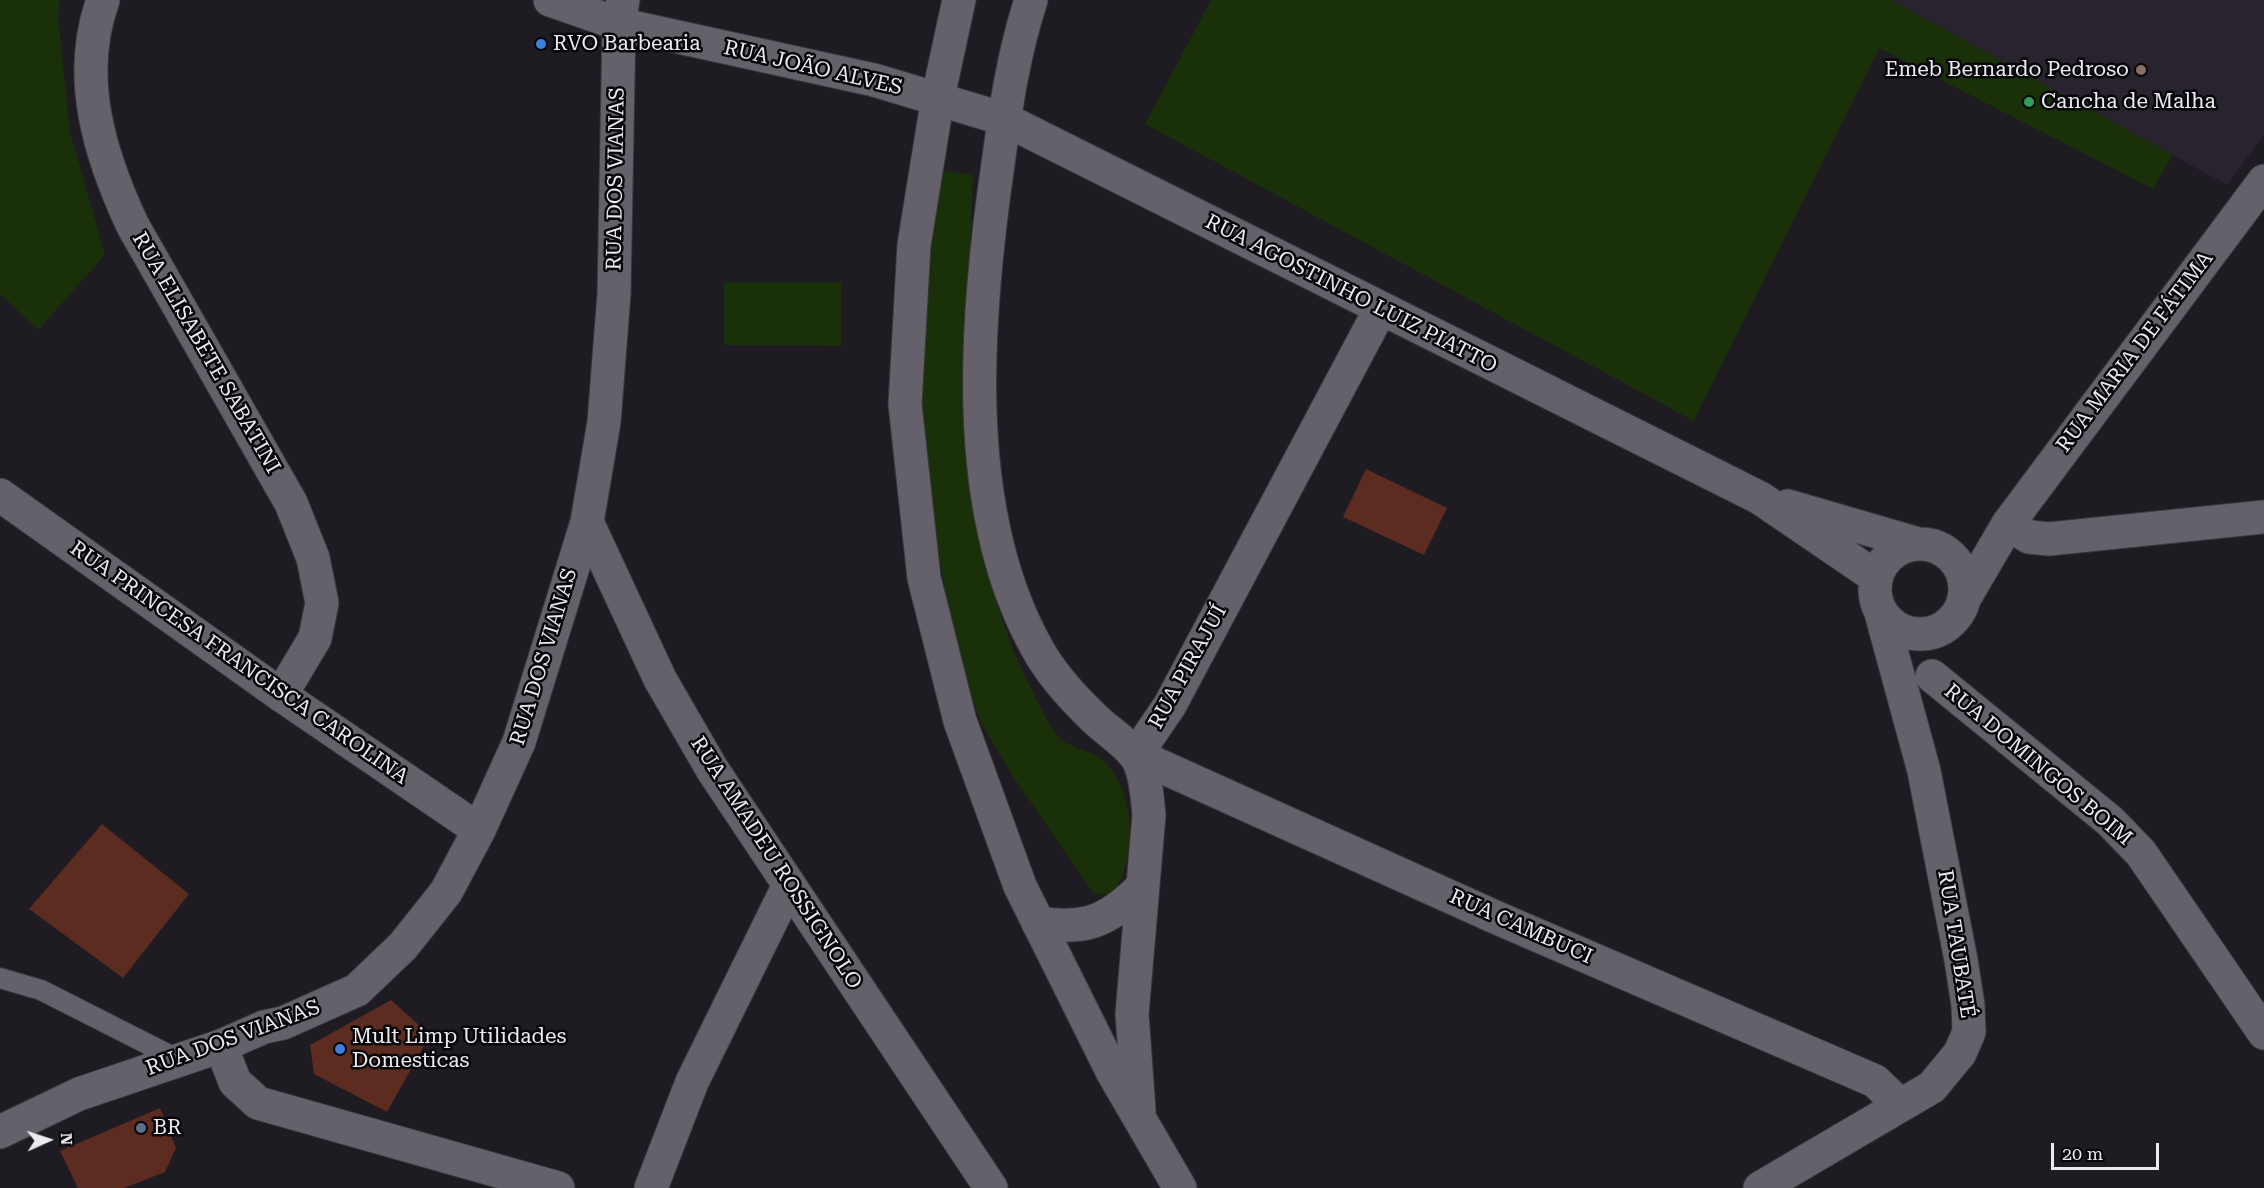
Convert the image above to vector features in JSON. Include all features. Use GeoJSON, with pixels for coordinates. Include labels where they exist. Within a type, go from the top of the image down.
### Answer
{"type":"FeatureCollection","features":[{"type":"Feature","properties":{"kind":"street","name":"RUA ELISABETE SABATINI"},"geometry":{"type":"LineString","coordinates":[[103,0],[91,61],[93,118],[112,181],[133,226],[291,503],[313,558],[322,603],[315,638],[280,695]]}},
{"type":"Feature","properties":{"kind":"street","name":"RUA JOÃO ALVES"},"geometry":{"type":"LineString","coordinates":[[550,0],[621,12],[938,98]]}},
{"type":"Feature","properties":{"kind":"street"},"geometry":{"type":"LineString","coordinates":[[959,0],[938,98],[914,246],[904,404],[924,578],[960,721],[1020,886],[1086,1021],[1140,1121],[1180,1188]]}},
{"type":"Feature","properties":{"kind":"street"},"geometry":{"type":"LineString","coordinates":[[1030,0],[1015,49],[991,211],[982,332],[981,436],[995,536],[1016,604],[1037,649],[1093,717],[1136,755],[1145,784],[1149,815],[1132,1014],[1140,1121]]}},
{"type":"Feature","properties":{"kind":"street","name":"RUA DOS VIANAS"},"geometry":{"type":"LineString","coordinates":[[0,1132],[79,1094],[221,1046],[264,1027],[283,1023],[357,990],[403,946],[446,892],[479,830],[531,710],[567,582],[587,522],[603,422],[614,294],[621,12]]}},
{"type":"Feature","properties":{"kind":"street","name":"RUA AGOSTINHO LUIZ PIATTO"},"geometry":{"type":"LineString","coordinates":[[938,98],[1004,119],[1380,310],[1760,498],[1876,577]]}},
{"type":"Feature","properties":{"kind":"street","name":"RUA MARIA DE FÁTIMA"},"geometry":{"type":"LineString","coordinates":[[2008,524],[2264,182]]}},
{"type":"Feature","properties":{"kind":"street","name":"RUA PIRAJUÍ"},"geometry":{"type":"LineString","coordinates":[[1136,755],[1170,705],[1380,310]]}},
{"type":"Feature","properties":{"kind":"street","name":"RUA PRINCESA FRANCISCA CAROLINA"},"geometry":{"type":"LineString","coordinates":[[0,495],[280,695],[479,830]]}},
{"type":"Feature","properties":{"kind":"street","name":"RUA AGOSTINHO LUIZ PIATTO"},"geometry":{"type":"LineString","coordinates":[[1760,498],[1928,546]]}},
{"type":"Feature","properties":{"kind":"street"},"geometry":{"type":"LineString","coordinates":[[2008,524],[1952,621],[1936,630],[1916,634],[1903,631],[1891,624],[1881,613],[1875,589],[1876,577],[1890,554],[2008,524],[2029,537],[2049,539],[2264,517]]}},
{"type":"Feature","properties":{"kind":"street","name":"RUA AMADEU ROSSIGNOLO"},"geometry":{"type":"LineString","coordinates":[[587,522],[660,679],[712,769],[992,1188]]}},
{"type":"Feature","properties":{"kind":"street"},"geometry":{"type":"LineString","coordinates":[[1928,546],[1953,558],[1961,570],[1965,584],[1964,599]]}},
{"type":"Feature","properties":{"kind":"street","name":"RUA TAUBATÉ"},"geometry":{"type":"LineString","coordinates":[[1760,1188],[1932,1087],[1948,1071],[1960,1053],[1969,1032],[1968,1005],[1924,771],[1881,613]]}},
{"type":"Feature","properties":{"kind":"street","name":"RUA TAUBATÉ"},"geometry":{"type":"LineString","coordinates":[[1924,771],[1936,630]]}},
{"type":"Feature","properties":{"kind":"street","name":"RUA DOMINGOS BOIM"},"geometry":{"type":"LineString","coordinates":[[1932,676],[2110,820],[2141,853],[2264,1033]]}},
{"type":"Feature","properties":{"kind":"street","name":"RUA CAMBUCI"},"geometry":{"type":"LineString","coordinates":[[1136,755],[1495,917],[1875,1081],[1900,1105]]}},
{"type":"Feature","properties":{"kind":"street"},"geometry":{"type":"LineString","coordinates":[[651,1188],[692,1082],[789,885]]}},
{"type":"Feature","properties":{"kind":"street"},"geometry":{"type":"LineString","coordinates":[[1038,922],[1068,928],[1092,922],[1114,912],[1141,888]]}},
{"type":"Feature","properties":{"kind":"street"},"geometry":{"type":"LineString","coordinates":[[221,1046],[235,1082],[258,1103],[558,1188]]}},
{"type":"Feature","properties":{"kind":"lane"},"geometry":{"type":"LineString","coordinates":[[0,978],[41,990],[179,1060]]}},
{"type":"Feature","properties":{"kind":"shaded area","name":"Emeb Bernardo Pedroso"},"geometry":{"type":"Polygon","coordinates":[[[1891,0],[2264,0],[2264,135],[2227,185],[1891,0]]]}},
{"type":"Feature","properties":{"kind":"green space"},"geometry":{"type":"Polygon","coordinates":[[[0,0],[60,0],[58,16],[70,132],[105,255],[38,330],[0,294],[0,0]]]}},
{"type":"Feature","properties":{"kind":"green space"},"geometry":{"type":"Polygon","coordinates":[[[1211,0],[1891,0],[2173,155],[2153,189],[1879,48],[1694,421],[1145,124],[1211,0]]]}},
{"type":"Feature","properties":{"kind":"green space"},"geometry":{"type":"Polygon","coordinates":[[[934,169],[973,175],[968,371],[970,437],[976,502],[987,566],[1005,628],[1031,688],[1049,722],[1057,735],[1065,742],[1102,759],[1114,772],[1122,788],[1130,824],[1129,843],[1121,879],[1113,894],[1094,894],[1014,778],[981,723],[956,648],[923,474],[918,358],[934,169]]]}},
{"type":"Feature","properties":{"kind":"green space"},"geometry":{"type":"Polygon","coordinates":[[[724,282],[841,282],[841,346],[724,345],[724,282]]]}},
{"type":"Feature","properties":{"kind":"building"},"geometry":{"type":"Polygon","coordinates":[[[1366,469],[1447,508],[1424,555],[1343,517],[1366,469]]]}},
{"type":"Feature","properties":{"kind":"building"},"geometry":{"type":"Polygon","coordinates":[[[102,824],[189,894],[123,978],[29,909],[102,824]]]}},
{"type":"Feature","properties":{"kind":"building"},"geometry":{"type":"Polygon","coordinates":[[[391,1000],[430,1035],[387,1112],[314,1074],[310,1045],[391,1000]]]}},
{"type":"Feature","properties":{"kind":"building","name":"BR"},"geometry":{"type":"Polygon","coordinates":[[[160,1108],[176,1148],[165,1172],[124,1188],[78,1188],[60,1151],[160,1108]]]}},
{"type":"Feature","properties":{"kind":"place","name":"RVO Barbearia"},"geometry":{"type":"Point","coordinates":[541,44]}},
{"type":"Feature","properties":{"kind":"place","name":"Emeb Bernardo Pedroso"},"geometry":{"type":"Point","coordinates":[2141,70]}},
{"type":"Feature","properties":{"kind":"place","name":"Cancha de Malha"},"geometry":{"type":"Point","coordinates":[2029,102]}},
{"type":"Feature","properties":{"kind":"place","name":"Mult Limp Utilidades Domesticas"},"geometry":{"type":"Point","coordinates":[340,1049]}},
{"type":"Feature","properties":{"kind":"place","name":"BR"},"geometry":{"type":"Point","coordinates":[141,1128]}}]}
